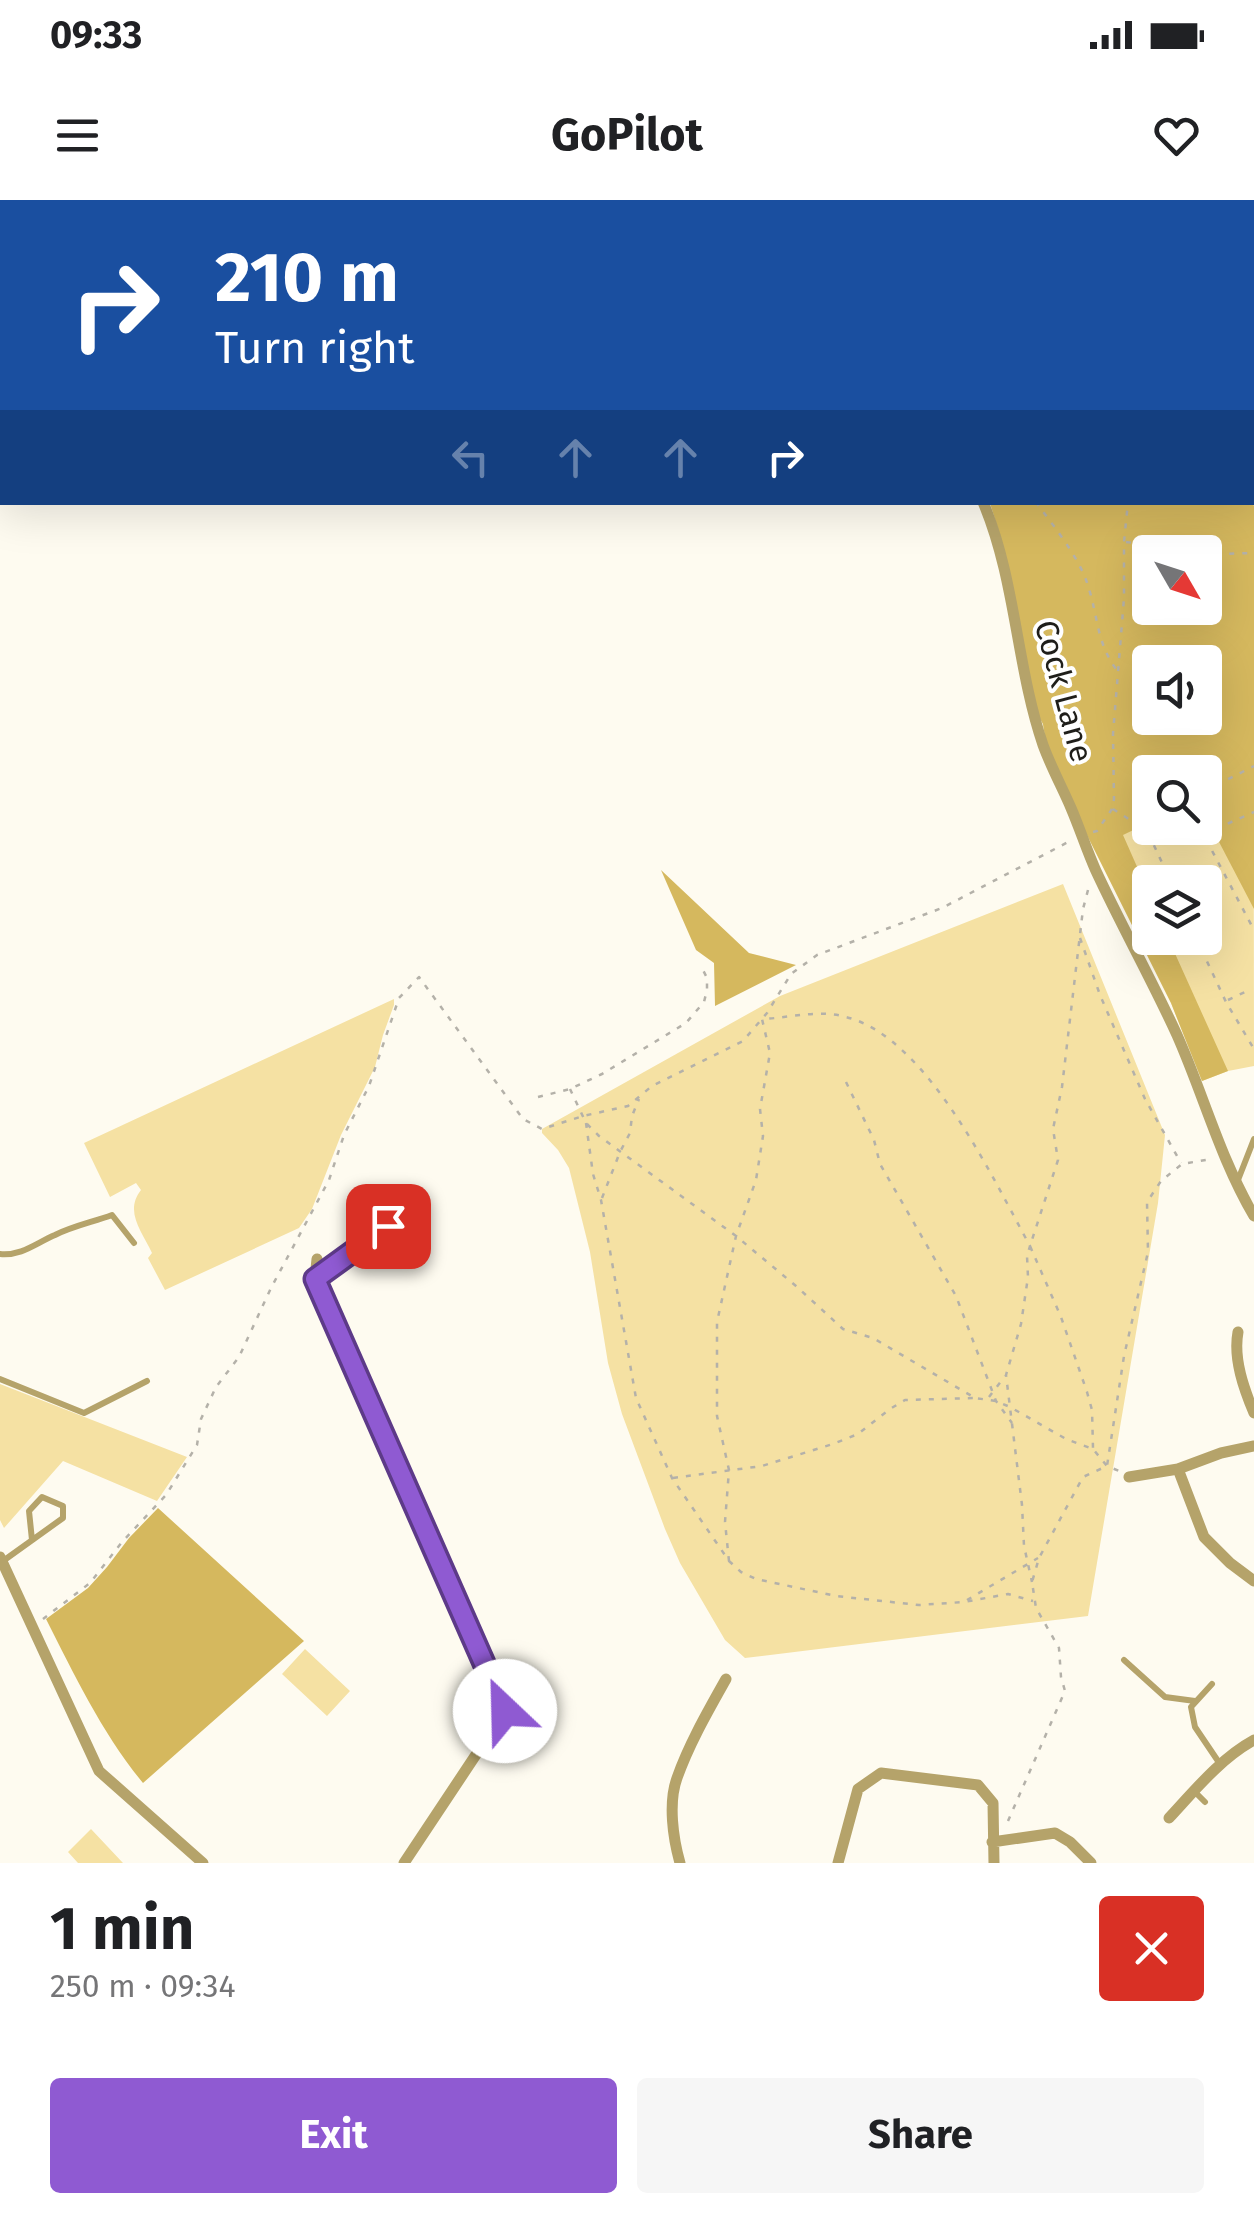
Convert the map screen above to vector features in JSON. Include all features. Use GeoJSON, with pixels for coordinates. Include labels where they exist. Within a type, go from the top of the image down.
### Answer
{"type":"FeatureCollection","features":[{"type":"Feature","properties":{"kind":"street","name":"Cock Lane"},"geometry":{"type":"LineString","coordinates":[[984,505],[1016,618],[1044,747],[1096,870],[1176,1034],[1222,1155],[1254,1216]]}},
{"type":"Feature","properties":{"kind":"street"},"geometry":{"type":"LineString","coordinates":[[317,1259],[315,1279],[505,1711],[404,1863]]}},
{"type":"Feature","properties":{"kind":"street"},"geometry":{"type":"LineString","coordinates":[[1238,1332],[1236,1344],[1244,1389],[1254,1414]]}},
{"type":"Feature","properties":{"kind":"street"},"geometry":{"type":"LineString","coordinates":[[1129,1477],[1178,1469],[1254,1446]]}},
{"type":"Feature","properties":{"kind":"street"},"geometry":{"type":"LineString","coordinates":[[1178,1469],[1204,1536],[1230,1563],[1254,1580]]}},
{"type":"Feature","properties":{"kind":"street"},"geometry":{"type":"LineString","coordinates":[[2,1565],[100,1771],[203,1863]]}},
{"type":"Feature","properties":{"kind":"street"},"geometry":{"type":"LineString","coordinates":[[680,1863],[672,1836],[675,1781],[726,1679]]}},
{"type":"Feature","properties":{"kind":"street"},"geometry":{"type":"LineString","coordinates":[[1170,1818],[1221,1765],[1254,1740]]}},
{"type":"Feature","properties":{"kind":"street"},"geometry":{"type":"LineString","coordinates":[[838,1863],[858,1790],[881,1772],[978,1785],[993,1803],[994,1863]]}},
{"type":"Feature","properties":{"kind":"street"},"geometry":{"type":"LineString","coordinates":[[992,1842],[1054,1833],[1070,1842],[1090,1863]]}},
{"type":"Feature","properties":{"kind":"lane"},"geometry":{"type":"LineString","coordinates":[[1236,1186],[1254,1139]]}},
{"type":"Feature","properties":{"kind":"lane"},"geometry":{"type":"LineString","coordinates":[[0,1254],[34,1247],[55,1235],[112,1215],[134,1243]]}},
{"type":"Feature","properties":{"kind":"lane"},"geometry":{"type":"LineString","coordinates":[[315,1279],[388,1226]]}},
{"type":"Feature","properties":{"kind":"lane"},"geometry":{"type":"LineString","coordinates":[[0,1379],[84,1413],[147,1381]]}},
{"type":"Feature","properties":{"kind":"lane"},"geometry":{"type":"LineString","coordinates":[[2,1565],[63,1518],[63,1506],[42,1497],[29,1512],[32,1540]]}},
{"type":"Feature","properties":{"kind":"lane"},"geometry":{"type":"LineString","coordinates":[[1124,1660],[1165,1697],[1197,1702]]}},
{"type":"Feature","properties":{"kind":"lane"},"geometry":{"type":"LineString","coordinates":[[1212,1684],[1191,1707],[1194,1727],[1221,1765]]}},
{"type":"Feature","properties":{"kind":"lane"},"geometry":{"type":"LineString","coordinates":[[1194,1791],[1205,1802]]}},
{"type":"Feature","properties":{"kind":"path"},"geometry":{"type":"LineString","coordinates":[[1038,505],[1066,543],[1089,586],[1104,652],[1117,670]]}},
{"type":"Feature","properties":{"kind":"path"},"geometry":{"type":"LineString","coordinates":[[1096,831],[1112,809],[1114,798],[1113,734],[1128,505]]}},
{"type":"Feature","properties":{"kind":"path"},"geometry":{"type":"LineString","coordinates":[[1124,542],[1222,554],[1254,553]]}},
{"type":"Feature","properties":{"kind":"path"},"geometry":{"type":"LineString","coordinates":[[1222,782],[1254,766]]}},
{"type":"Feature","properties":{"kind":"path"},"geometry":{"type":"LineString","coordinates":[[1112,809],[1132,821]]}},
{"type":"Feature","properties":{"kind":"path"},"geometry":{"type":"LineString","coordinates":[[1222,826],[1254,812]]}},
{"type":"Feature","properties":{"kind":"path"},"geometry":{"type":"LineString","coordinates":[[47,1614],[90,1583],[166,1495],[197,1445],[201,1418],[216,1387],[239,1358],[270,1288],[328,1180],[344,1135],[370,1086],[398,998],[419,977],[524,1119],[542,1129],[628,1106],[652,1086],[744,1040],[791,974],[817,955],[942,908],[1074,840]]}},
{"type":"Feature","properties":{"kind":"path"},"geometry":{"type":"LineString","coordinates":[[1209,845],[1254,930]]}},
{"type":"Feature","properties":{"kind":"path"},"geometry":{"type":"LineString","coordinates":[[986,1400],[1006,1375],[1021,1324],[1027,1256],[1058,1160],[1053,1130],[1062,1087],[1082,909],[1096,870]]}},
{"type":"Feature","properties":{"kind":"path"},"geometry":{"type":"LineString","coordinates":[[1122,921],[1132,917]]}},
{"type":"Feature","properties":{"kind":"path"},"geometry":{"type":"LineString","coordinates":[[1080,936],[1145,1099],[1182,1164]]}},
{"type":"Feature","properties":{"kind":"path"},"geometry":{"type":"LineString","coordinates":[[1204,955],[1254,1050]]}},
{"type":"Feature","properties":{"kind":"path"},"geometry":{"type":"LineString","coordinates":[[538,1097],[570,1089],[602,1074],[686,1022],[704,1002],[707,978],[702,966]]}},
{"type":"Feature","properties":{"kind":"path"},"geometry":{"type":"LineString","coordinates":[[1226,1002],[1245,992]]}},
{"type":"Feature","properties":{"kind":"path"},"geometry":{"type":"LineString","coordinates":[[762,1019],[799,1014],[846,1016],[884,1034],[923,1072],[958,1120],[1030,1246],[1087,1392],[1094,1449]]}},
{"type":"Feature","properties":{"kind":"path"},"geometry":{"type":"LineString","coordinates":[[729,1561],[725,1522],[729,1470],[716,1416],[717,1322],[736,1236],[756,1180],[763,1136],[760,1109],[770,1054],[762,1019]]}},
{"type":"Feature","properties":{"kind":"path"},"geometry":{"type":"LineString","coordinates":[[846,1082],[874,1140],[880,1164],[956,1296],[996,1401],[1012,1424]]}},
{"type":"Feature","properties":{"kind":"path"},"geometry":{"type":"LineString","coordinates":[[570,1089],[586,1123],[736,1236],[844,1330],[873,1338],[976,1398]]}},
{"type":"Feature","properties":{"kind":"path"},"geometry":{"type":"LineString","coordinates":[[601,1200],[630,1133],[640,1096]]}},
{"type":"Feature","properties":{"kind":"path"},"geometry":{"type":"LineString","coordinates":[[586,1123],[636,1398],[672,1478],[729,1561],[756,1579],[836,1596],[918,1605],[1008,1594],[1034,1601]]}},
{"type":"Feature","properties":{"kind":"path"},"geometry":{"type":"LineString","coordinates":[[1107,1466],[1124,1356],[1148,1252],[1146,1202],[1161,1181],[1182,1164],[1222,1155]]}},
{"type":"Feature","properties":{"kind":"path"},"geometry":{"type":"LineString","coordinates":[[1006,1375],[1034,1601],[1059,1648],[1065,1690],[1008,1821]]}},
{"type":"Feature","properties":{"kind":"path"},"geometry":{"type":"LineString","coordinates":[[672,1478],[762,1466],[834,1444],[858,1434],[905,1400],[976,1398],[1010,1407],[1066,1439],[1094,1449],[1107,1466]]}},
{"type":"Feature","properties":{"kind":"path"},"geometry":{"type":"LineString","coordinates":[[1032,1582],[1040,1558],[1083,1476],[1107,1466]]}},
{"type":"Feature","properties":{"kind":"path"},"geometry":{"type":"LineString","coordinates":[[964,1602],[1040,1558]]}},
{"type":"Feature","properties":{"kind":"shaded area"},"geometry":{"type":"Polygon","coordinates":[[[991,505],[1253,505],[1254,1066],[1202,1081],[1147,955],[1222,955],[1222,865],[1132,865],[1132,925],[1086,833],[1046,743],[991,505]]]}},
{"type":"Feature","properties":{"kind":"shaded area"},"geometry":{"type":"Polygon","coordinates":[[[991,505],[1254,505],[1254,909],[1221,845],[1222,755],[1132,755],[1132,831],[1123,835],[1136,865],[1132,865],[1132,925],[1086,833],[1046,743],[991,505]]]}},
{"type":"Feature","properties":{"kind":"shaded area"},"geometry":{"type":"Polygon","coordinates":[[[661,870],[749,953],[796,965],[715,1006],[714,963],[696,950],[661,870]]]}},
{"type":"Feature","properties":{"kind":"shaded area"},"geometry":{"type":"Polygon","coordinates":[[[1063,884],[1165,1135],[1158,1203],[1088,1616],[745,1658],[725,1640],[665,1529],[622,1414],[608,1363],[590,1252],[569,1168],[542,1129],[780,996],[1063,884]]]}},
{"type":"Feature","properties":{"kind":"shaded area"},"geometry":{"type":"Polygon","coordinates":[[[1147,955],[1176,955],[1228,1071],[1202,1081],[1147,955]]]}},
{"type":"Feature","properties":{"kind":"shaded area"},"geometry":{"type":"Polygon","coordinates":[[[394,999],[375,1067],[341,1135],[312,1209],[299,1228],[165,1290],[148,1258],[152,1253],[134,1214],[141,1190],[136,1183],[110,1197],[84,1143],[394,999]]]}},
{"type":"Feature","properties":{"kind":"shaded area"},"geometry":{"type":"Polygon","coordinates":[[[0,1384],[187,1457],[157,1501],[63,1461],[4,1528],[0,1520],[0,1384]]]}},
{"type":"Feature","properties":{"kind":"shaded area"},"geometry":{"type":"Polygon","coordinates":[[[158,1508],[304,1641],[143,1783],[102,1724],[46,1619],[88,1588],[158,1508]]]}},
{"type":"Feature","properties":{"kind":"shaded area"},"geometry":{"type":"Polygon","coordinates":[[[305,1649],[350,1691],[327,1716],[282,1674],[305,1649]]]}},
{"type":"Feature","properties":{"kind":"shaded area"},"geometry":{"type":"Polygon","coordinates":[[[91,1829],[123,1863],[78,1863],[68,1852],[91,1829]]]}},
{"type":"Feature","properties":{"kind":"route"},"geometry":{"type":"LineString","coordinates":[[388,1226],[315,1279],[505,1711]]}}]}
